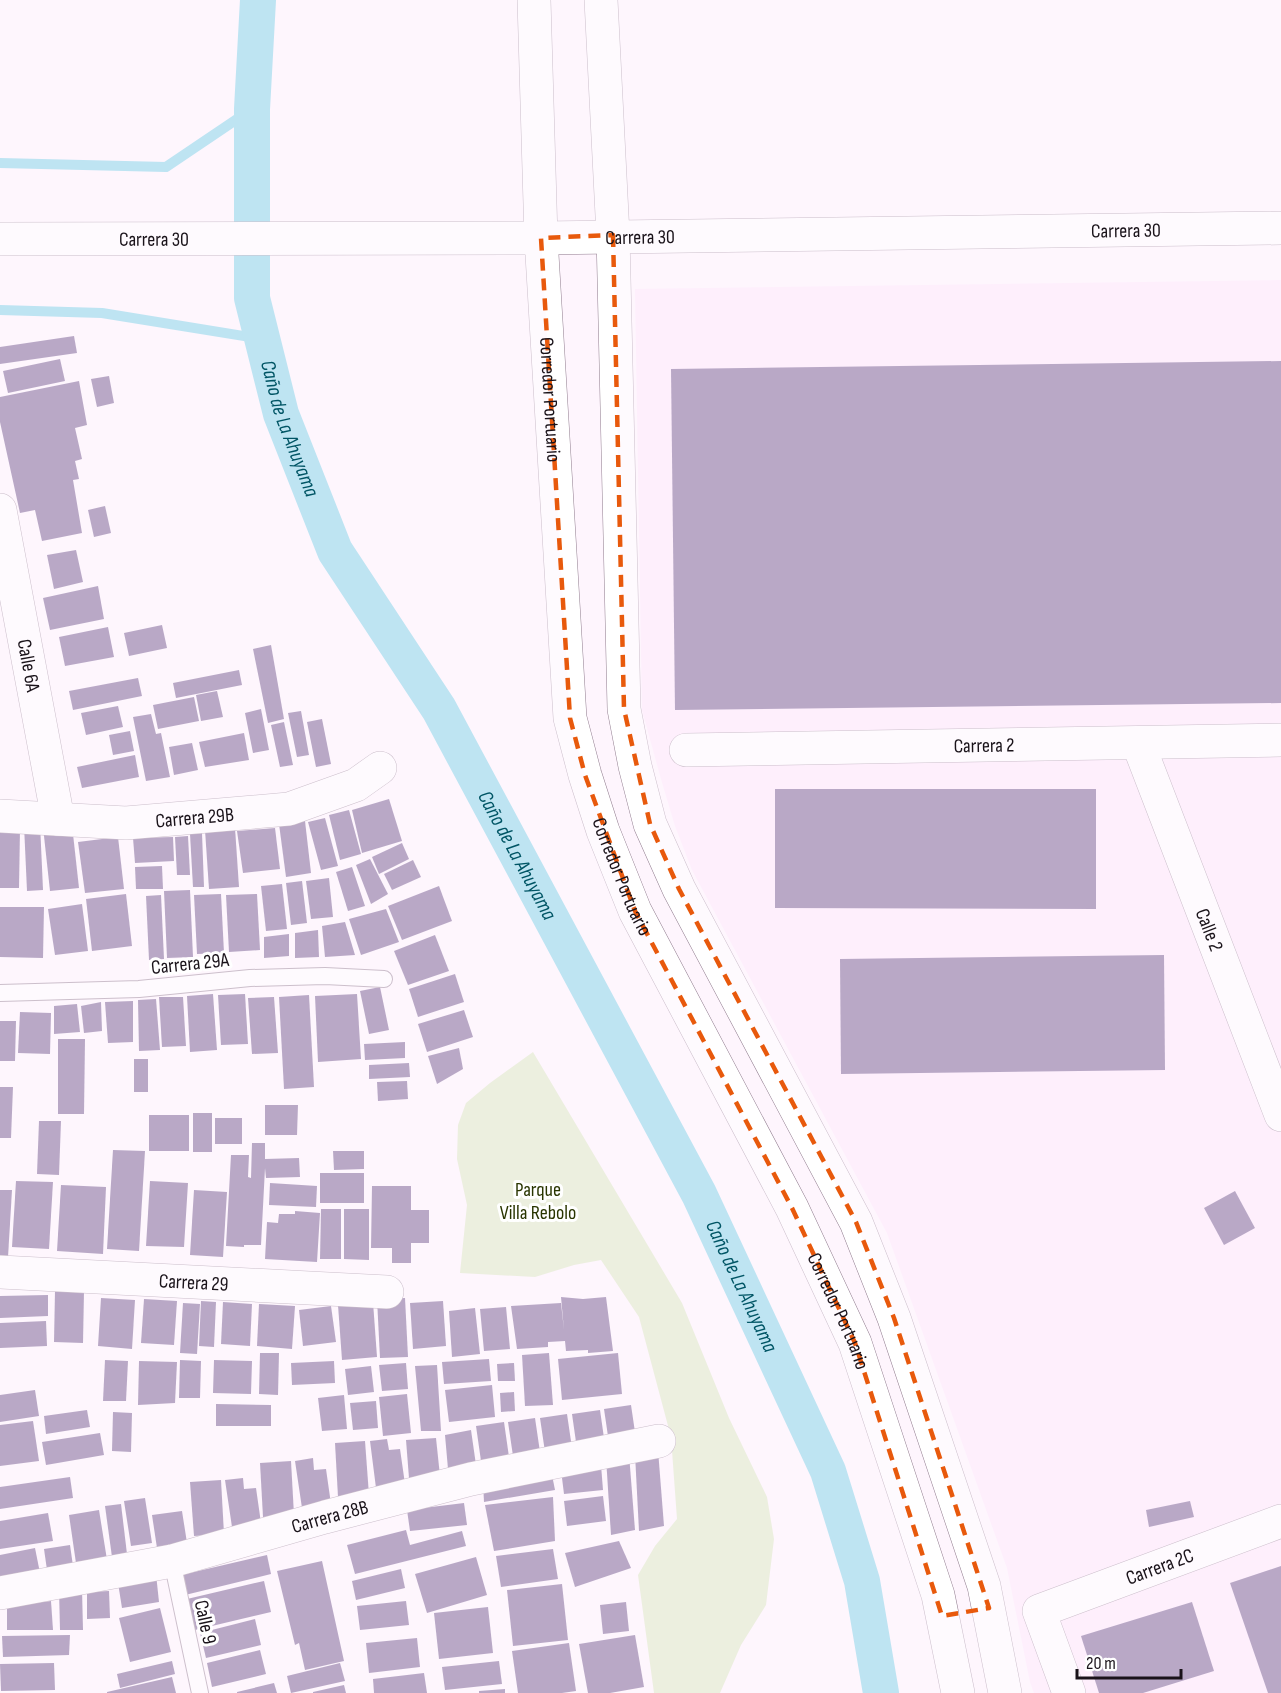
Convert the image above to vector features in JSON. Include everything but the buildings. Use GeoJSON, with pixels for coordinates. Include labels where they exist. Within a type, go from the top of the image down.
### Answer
{"type":"FeatureCollection","features":[{"type":"Feature","properties":{"kind":"street","name":"Corredor Portuario"},"geometry":{"type":"LineString","coordinates":[[534,0],[541,238],[570,718],[603,831],[634,911],[792,1208],[855,1343],[938,1595],[958,1693]]}},
{"type":"Feature","properties":{"kind":"street"},"geometry":{"type":"LineString","coordinates":[[601,0],[613,236],[624,709],[635,766],[650,824],[679,889],[856,1222],[894,1318],[984,1586],[1005,1693]]}},
{"type":"Feature","properties":{"kind":"street","name":"Carrera 30"},"geometry":{"type":"LineString","coordinates":[[0,239],[541,238],[1281,228]]}},
{"type":"Feature","properties":{"kind":"street","name":"Calle 6A"},"geometry":{"type":"LineString","coordinates":[[0,510],[58,819]]}},
{"type":"Feature","properties":{"kind":"street","name":"Carrera 2"},"geometry":{"type":"LineString","coordinates":[[687,750],[1281,740]]}},
{"type":"Feature","properties":{"kind":"street","name":"Calle 2"},"geometry":{"type":"LineString","coordinates":[[1138,743],[1281,1114]]}},
{"type":"Feature","properties":{"kind":"street","name":"Carrera 29B"},"geometry":{"type":"LineString","coordinates":[[0,816],[126,823],[289,809],[356,785],[380,768]]}},
{"type":"Feature","properties":{"kind":"street","name":"Carrera 29"},"geometry":{"type":"LineString","coordinates":[[0,1272],[387,1292]]}},
{"type":"Feature","properties":{"kind":"street","name":"Carrera 28B"},"geometry":{"type":"LineString","coordinates":[[0,1593],[172,1561],[325,1517],[471,1479],[659,1441]]}},
{"type":"Feature","properties":{"kind":"street","name":"Carrera 2C"},"geometry":{"type":"LineString","coordinates":[[1069,1693],[1039,1611],[1281,1521]]}},
{"type":"Feature","properties":{"kind":"street"},"geometry":{"type":"LineString","coordinates":[[942,1616],[988,1608]]}},
{"type":"Feature","properties":{"kind":"lane","name":"Carrera 29A"},"geometry":{"type":"LineString","coordinates":[[0,993],[139,989],[250,978],[325,976],[384,979]]}},
{"type":"Feature","properties":{"kind":"lane","name":"Calle 9"},"geometry":{"type":"LineString","coordinates":[[172,1561],[200,1693]]}},
{"type":"Feature","properties":{"kind":"highlighted area"},"geometry":{"type":"Polygon","coordinates":[[[613,235],[624,709],[650,824],[679,889],[856,1222],[894,1318],[989,1608],[942,1616],[855,1343],[792,1208],[635,911],[585,775],[570,718],[541,238],[613,235]]]}},
{"type":"Feature","properties":{"kind":"shaded area"},"geometry":{"type":"Polygon","coordinates":[[[1281,280],[1281,1693],[1034,1693],[1007,1568],[887,1233],[692,870],[675,826],[661,779],[642,710],[635,289],[1281,280]]]}},
{"type":"Feature","properties":{"kind":"green space","name":"Parque Villa Rebolo"},"geometry":{"type":"Polygon","coordinates":[[[533,1052],[682,1303],[729,1418],[767,1497],[774,1539],[766,1605],[741,1645],[720,1693],[654,1693],[638,1575],[655,1546],[677,1519],[671,1437],[639,1317],[601,1260],[574,1265],[535,1277],[460,1273],[467,1205],[457,1159],[458,1125],[466,1103],[533,1052]]]}},
{"type":"Feature","properties":{"kind":"waterway","name":"Caño de La Ahuyama"},"geometry":{"type":"LineString","coordinates":[[258,0],[252,109],[252,298],[281,414],[335,551],[439,709],[699,1194],[828,1471],[862,1581],[881,1693]]}},
{"type":"Feature","properties":{"kind":"waterway"},"geometry":{"type":"LineString","coordinates":[[0,163],[166,167],[252,109]]}},
{"type":"Feature","properties":{"kind":"waterway"},"geometry":{"type":"LineString","coordinates":[[0,310],[102,313],[262,339]]}}]}
